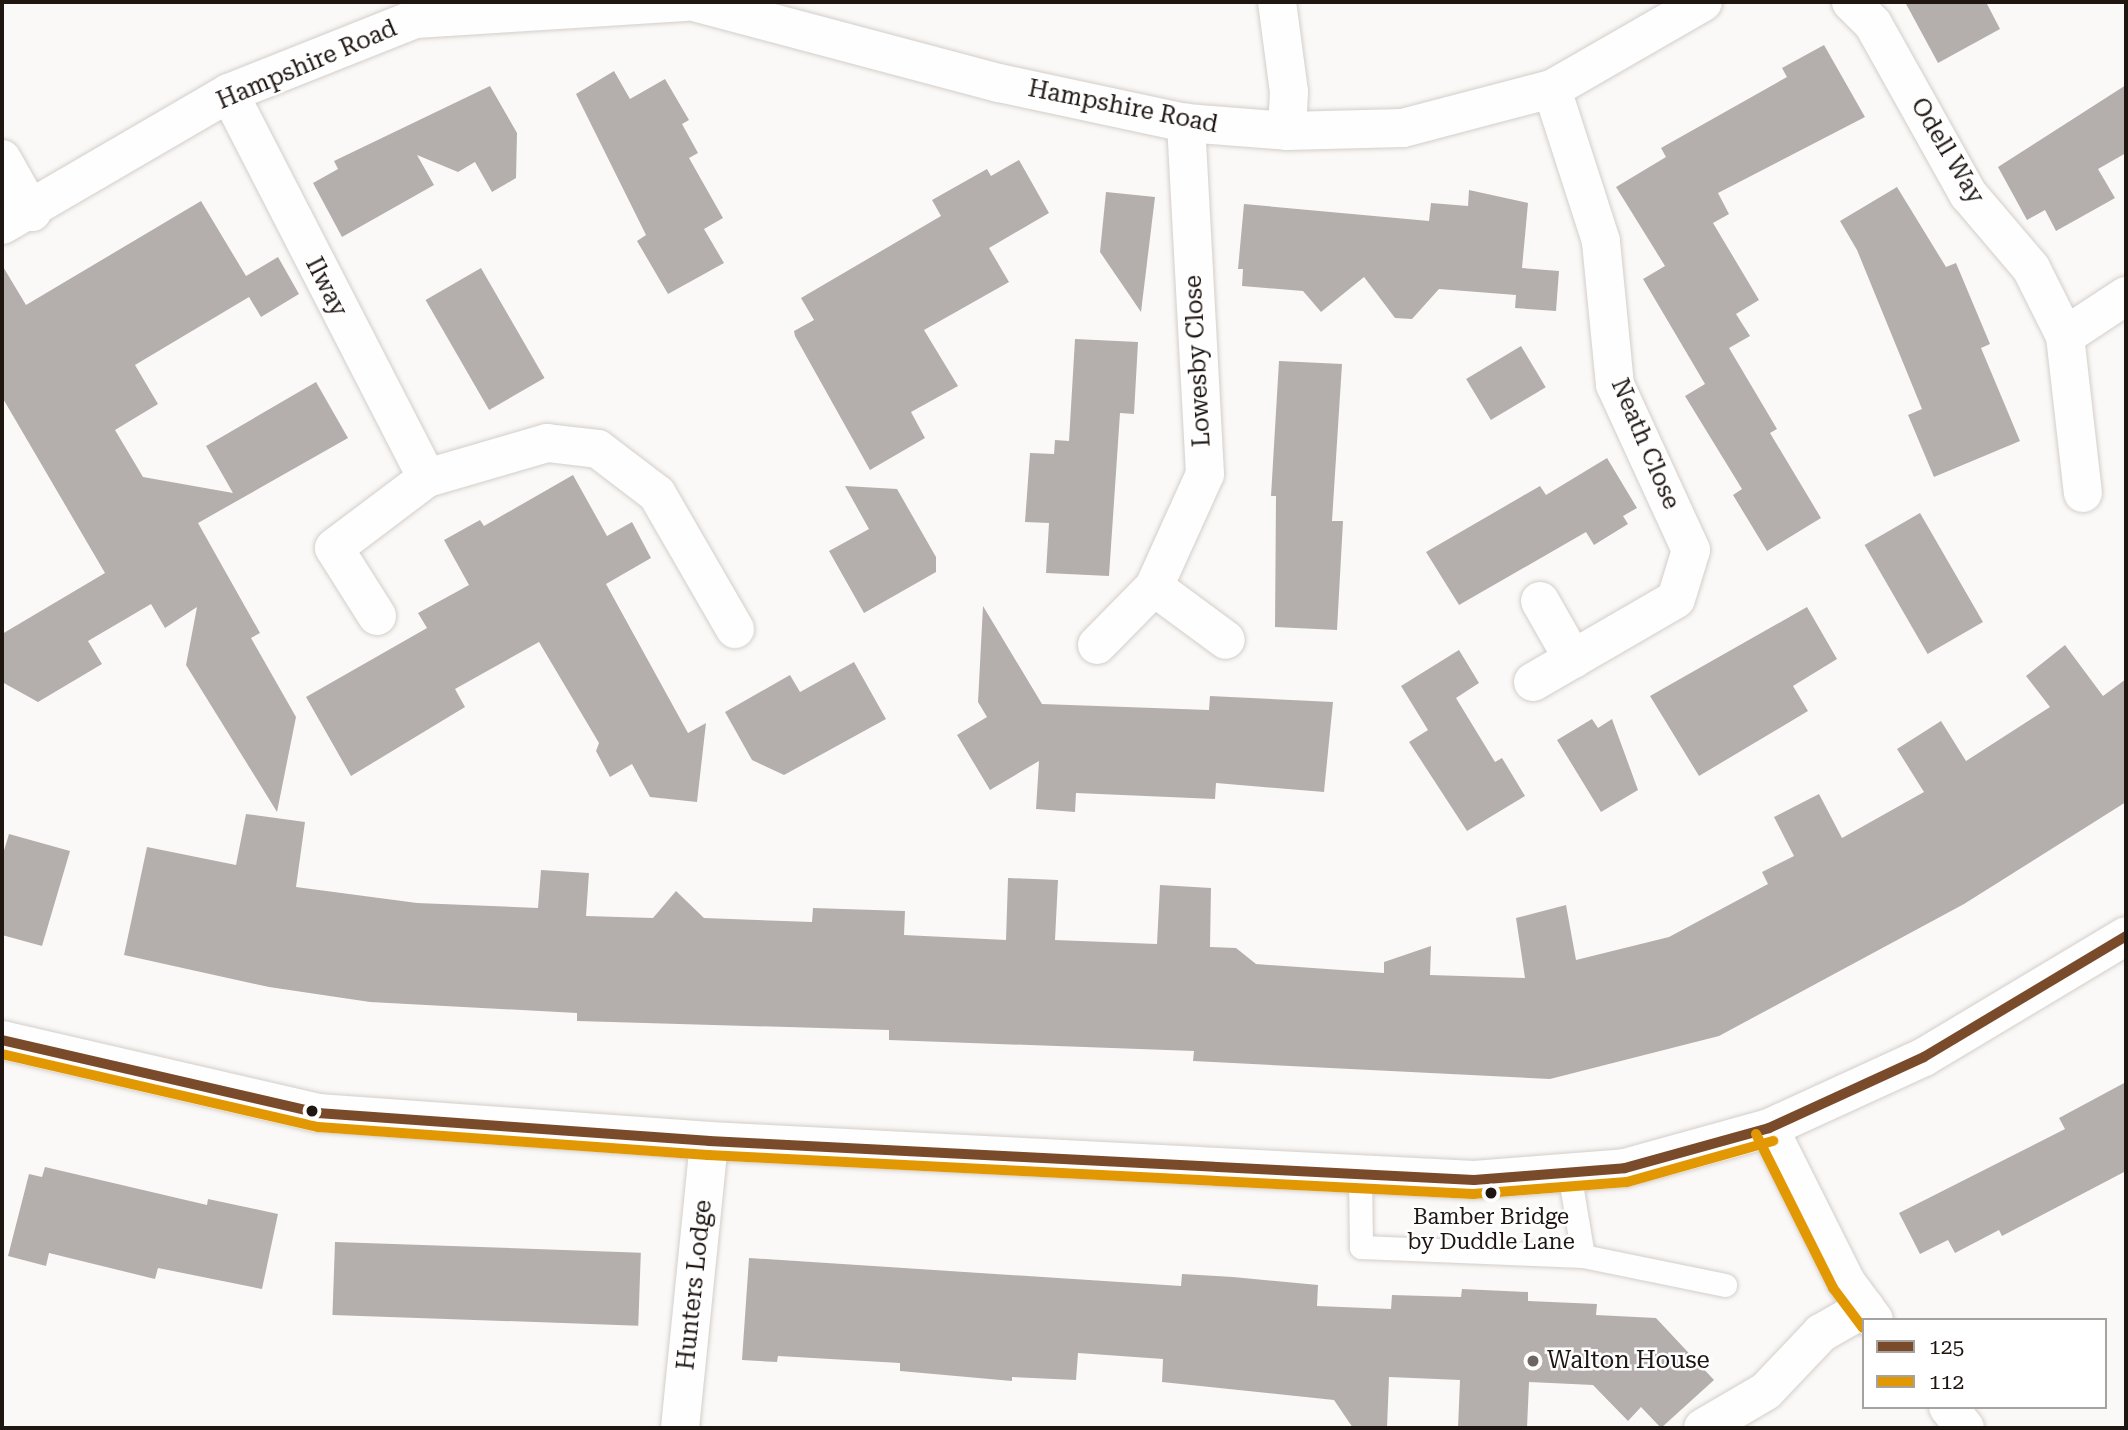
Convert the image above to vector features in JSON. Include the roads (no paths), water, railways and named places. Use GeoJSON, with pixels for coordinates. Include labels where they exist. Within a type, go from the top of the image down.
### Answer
{"type":"FeatureCollection","features":[{"type":"Feature","properties":{"kind":"street","name":"Hampshire Road"},"geometry":{"type":"LineString","coordinates":[[17,218],[229,93],[414,11],[685,2]]}},
{"type":"Feature","properties":{"kind":"street","name":"Hampshire Road"},"geometry":{"type":"LineString","coordinates":[[694,2],[999,83],[1186,123],[1287,131],[1402,128],[1552,89],[1703,2]]}},
{"type":"Feature","properties":{"kind":"street"},"geometry":{"type":"LineString","coordinates":[[1277,2],[1289,92],[1287,131]]}},
{"type":"Feature","properties":{"kind":"street","name":"Odell Way"},"geometry":{"type":"LineString","coordinates":[[1851,2],[1873,23],[1968,194],[2031,268],[2065,336],[2083,493]]}},
{"type":"Feature","properties":{"kind":"street","name":"Neath Close"},"geometry":{"type":"LineString","coordinates":[[1533,682],[1676,599],[1692,550],[1615,385],[1601,241],[1552,89]]}},
{"type":"Feature","properties":{"kind":"street","name":"Ilway"},"geometry":{"type":"LineString","coordinates":[[229,93],[427,478]]}},
{"type":"Feature","properties":{"kind":"street","name":"Lowesby Close"},"geometry":{"type":"LineString","coordinates":[[1097,645],[1154,587],[1205,474],[1186,123]]}},
{"type":"Feature","properties":{"kind":"street"},"geometry":{"type":"LineString","coordinates":[[2,159],[17,218]]}},
{"type":"Feature","properties":{"kind":"street"},"geometry":{"type":"LineString","coordinates":[[2065,336],[2126,296]]}},
{"type":"Feature","properties":{"kind":"street"},"geometry":{"type":"LineString","coordinates":[[377,616],[334,548],[427,478],[547,443],[598,449],[657,494],[735,629]]}},
{"type":"Feature","properties":{"kind":"street"},"geometry":{"type":"LineString","coordinates":[[1154,587],[1227,640]]}},
{"type":"Feature","properties":{"kind":"street"},"geometry":{"type":"LineString","coordinates":[[1540,601],[1573,659]]}},
{"type":"Feature","properties":{"kind":"street"},"geometry":{"type":"LineString","coordinates":[[2,1040],[319,1113],[709,1142],[1474,1180],[1625,1168],[1769,1128],[1924,1057],[2126,936]]}},
{"type":"Feature","properties":{"kind":"street"},"geometry":{"type":"LineString","coordinates":[[1703,1428],[1766,1391],[1821,1332],[1869,1314],[1846,1283],[1769,1128]]}},
{"type":"Feature","properties":{"kind":"street","name":"Hunters Lodge"},"geometry":{"type":"LineString","coordinates":[[680,1428],[709,1142]]}},
{"type":"Feature","properties":{"kind":"street"},"geometry":{"type":"LineString","coordinates":[[1950,1409],[1965,1428]]}},
{"type":"Feature","properties":{"kind":"lane"},"geometry":{"type":"LineString","coordinates":[[1569,1172],[1583,1256]]}},
{"type":"Feature","properties":{"kind":"lane"},"geometry":{"type":"LineString","coordinates":[[1360,1174],[1361,1247],[1583,1256],[1726,1285]]}},
{"type":"Feature","properties":{"kind":"place","name":"Bamber Bridge by Duddle Lane"},"geometry":{"type":"Point","coordinates":[1491,1193]}},
{"type":"Feature","properties":{"kind":"place","name":"Walton House"},"geometry":{"type":"Point","coordinates":[1533,1361]}}]}
